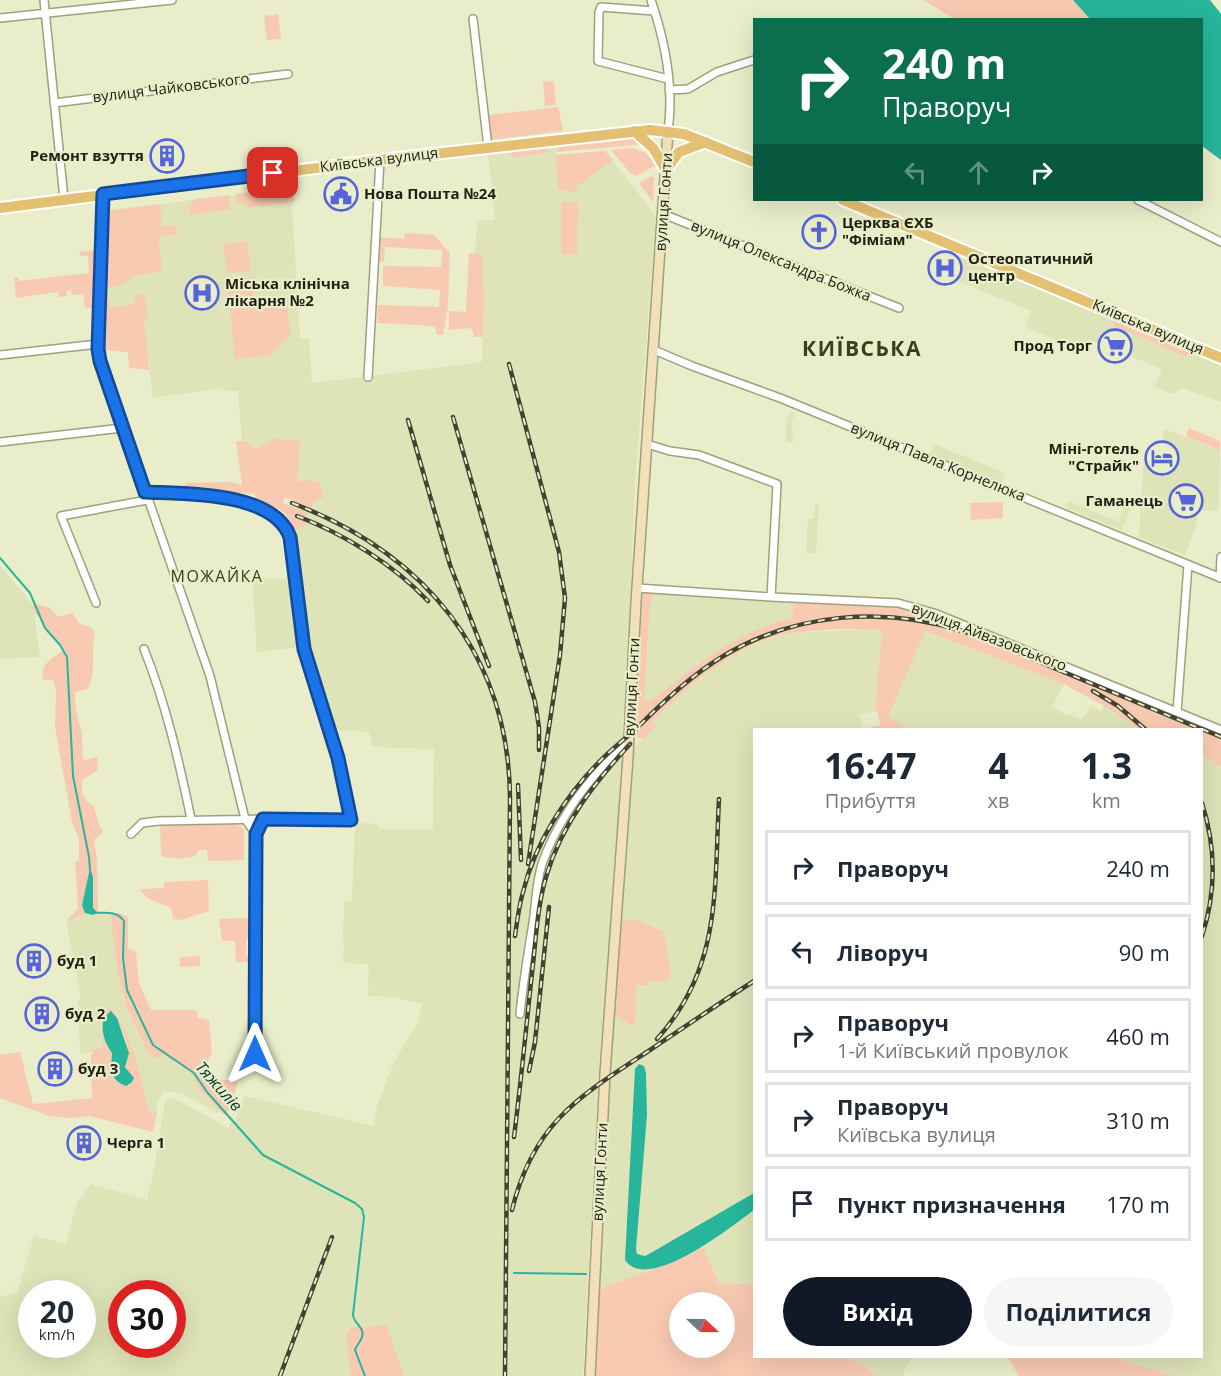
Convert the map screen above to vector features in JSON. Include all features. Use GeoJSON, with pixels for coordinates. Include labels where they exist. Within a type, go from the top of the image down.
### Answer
{"type":"FeatureCollection","features":[{"type":"Feature","properties":{"kind":"main road","name":"Київська вулиця"},"geometry":{"type":"LineString","coordinates":[[0,208],[380,160],[634,131],[668,131],[706,142],[753,162]]}},
{"type":"Feature","properties":{"kind":"main road"},"geometry":{"type":"LineString","coordinates":[[634,131],[653,148],[666,170],[679,152],[706,142]]}},
{"type":"Feature","properties":{"kind":"main road","name":"Київська вулиця"},"geometry":{"type":"LineString","coordinates":[[845,201],[1221,358]]}},
{"type":"Feature","properties":{"kind":"street"},"geometry":{"type":"LineString","coordinates":[[45,0],[64,200]]}},
{"type":"Feature","properties":{"kind":"street"},"geometry":{"type":"LineString","coordinates":[[0,18],[172,0]]}},
{"type":"Feature","properties":{"kind":"street","name":"вулиця Гонти"},"geometry":{"type":"LineString","coordinates":[[590,1376],[605,1073],[668,131],[668,79],[662,40],[651,0]]}},
{"type":"Feature","properties":{"kind":"street"},"geometry":{"type":"LineString","coordinates":[[654,11],[602,8],[599,12],[598,61],[668,79]]}},
{"type":"Feature","properties":{"kind":"street"},"geometry":{"type":"LineString","coordinates":[[473,19],[488,147]]}},
{"type":"Feature","properties":{"kind":"street"},"geometry":{"type":"LineString","coordinates":[[669,90],[688,89],[717,72],[753,60]]}},
{"type":"Feature","properties":{"kind":"street","name":"вулиця Чайковського"},"geometry":{"type":"LineString","coordinates":[[54,103],[288,74]]}},
{"type":"Feature","properties":{"kind":"street"},"geometry":{"type":"LineString","coordinates":[[368,377],[380,160]]}},
{"type":"Feature","properties":{"kind":"street"},"geometry":{"type":"LineString","coordinates":[[103,194],[98,344],[100,361],[210,676],[244,819],[256,834]]}},
{"type":"Feature","properties":{"kind":"street"},"geometry":{"type":"LineString","coordinates":[[1140,201],[1221,242]]}},
{"type":"Feature","properties":{"kind":"street","name":"вулиця Олександра Божка"},"geometry":{"type":"LineString","coordinates":[[663,214],[899,308]]}},
{"type":"Feature","properties":{"kind":"street"},"geometry":{"type":"LineString","coordinates":[[0,355],[98,344]]}},
{"type":"Feature","properties":{"kind":"street","name":"вулиця Павла Корнелюка"},"geometry":{"type":"LineString","coordinates":[[654,350],[780,398],[1220,578]]}},
{"type":"Feature","properties":{"kind":"street"},"geometry":{"type":"LineString","coordinates":[[0,442],[122,428]]}},
{"type":"Feature","properties":{"kind":"street"},"geometry":{"type":"LineString","coordinates":[[647,444],[670,451],[699,455],[777,484],[771,597]]}},
{"type":"Feature","properties":{"kind":"street"},"geometry":{"type":"LineString","coordinates":[[96,603],[61,516],[146,496],[206,495],[238,501],[283,522],[290,537],[304,649],[338,758],[351,820],[191,819],[142,823],[131,834]]}},
{"type":"Feature","properties":{"kind":"street"},"geometry":{"type":"LineString","coordinates":[[1220,578],[1221,557]]}},
{"type":"Feature","properties":{"kind":"street"},"geometry":{"type":"LineString","coordinates":[[1177,712],[1188,565]]}},
{"type":"Feature","properties":{"kind":"street","name":"вулиця Айвазовського"},"geometry":{"type":"LineString","coordinates":[[637,588],[898,603],[914,606],[1221,730]]}},
{"type":"Feature","properties":{"kind":"street"},"geometry":{"type":"LineString","coordinates":[[144,649],[163,699],[191,819]]}},
{"type":"Feature","properties":{"kind":"street"},"geometry":{"type":"LineString","coordinates":[[520,1014],[536,885],[550,844],[560,824],[592,778],[629,740]]}},
{"type":"Feature","properties":{"kind":"street"},"geometry":{"type":"LineString","coordinates":[[255,1054],[256,834],[263,819]]}},
{"type":"Feature","properties":{"kind":"shaded area"},"geometry":{"type":"Polygon","coordinates":[[[924,0],[1073,0],[1089,18],[952,18],[924,0]]]}},
{"type":"Feature","properties":{"kind":"shaded area"},"geometry":{"type":"Polygon","coordinates":[[[278,14],[281,39],[267,40],[264,16],[278,14]]]}},
{"type":"Feature","properties":{"kind":"shaded area"},"geometry":{"type":"Polygon","coordinates":[[[554,81],[556,105],[545,106],[543,82],[554,81]]]}},
{"type":"Feature","properties":{"kind":"shaded area"},"geometry":{"type":"Polygon","coordinates":[[[558,107],[563,131],[490,140],[487,115],[558,107]]]}},
{"type":"Feature","properties":{"kind":"shaded area"},"geometry":{"type":"Polygon","coordinates":[[[629,137],[639,139],[645,144],[556,152],[561,145],[629,137]]]}},
{"type":"Feature","properties":{"kind":"shaded area"},"geometry":{"type":"Polygon","coordinates":[[[556,146],[557,155],[605,151],[656,216],[635,483],[625,714],[622,721],[624,758],[599,1067],[583,1376],[0,1376],[0,1297],[17,1293],[18,1290],[18,1358],[96,1358],[96,1280],[21,1280],[34,1236],[66,1244],[77,1203],[91,1184],[147,1200],[165,1101],[172,1097],[228,1128],[232,1121],[234,1122],[245,1096],[374,1126],[377,1106],[394,1062],[417,1024],[423,1004],[392,997],[368,996],[369,964],[343,963],[344,942],[342,941],[345,901],[352,901],[355,823],[377,824],[380,829],[433,830],[434,749],[372,747],[369,732],[333,729],[310,649],[293,530],[300,441],[275,438],[255,450],[246,441],[242,441],[238,391],[224,391],[223,388],[153,398],[148,358],[127,352],[105,350],[108,210],[291,189],[300,338],[309,339],[312,383],[482,362],[484,289],[473,287],[477,221],[495,220],[488,154],[556,146]]]}},
{"type":"Feature","properties":{"kind":"shaded area"},"geometry":{"type":"Polygon","coordinates":[[[549,147],[549,152],[511,158],[513,151],[549,147]]]}},
{"type":"Feature","properties":{"kind":"shaded area"},"geometry":{"type":"Polygon","coordinates":[[[633,148],[646,153],[656,165],[637,176],[631,174],[611,150],[633,148]]]}},
{"type":"Feature","properties":{"kind":"shaded area"},"geometry":{"type":"Polygon","coordinates":[[[605,151],[613,160],[577,186],[576,192],[558,189],[556,155],[605,151]]]}},
{"type":"Feature","properties":{"kind":"shaded area"},"geometry":{"type":"Polygon","coordinates":[[[651,176],[654,177],[653,202],[639,183],[651,176]]]}},
{"type":"Feature","properties":{"kind":"shaded area"},"geometry":{"type":"Polygon","coordinates":[[[293,186],[294,202],[248,208],[247,205],[237,203],[236,194],[293,186]]]}},
{"type":"Feature","properties":{"kind":"shaded area"},"geometry":{"type":"Polygon","coordinates":[[[229,195],[230,209],[190,215],[189,207],[195,199],[229,195]]]}},
{"type":"Feature","properties":{"kind":"shaded area"},"geometry":{"type":"Polygon","coordinates":[[[561,202],[578,202],[577,254],[561,255],[561,202]]]}},
{"type":"Feature","properties":{"kind":"shaded area"},"geometry":{"type":"Polygon","coordinates":[[[160,204],[162,226],[176,225],[177,234],[158,237],[162,271],[132,276],[126,284],[107,288],[109,211],[160,204]]]}},
{"type":"Feature","properties":{"kind":"shaded area"},"geometry":{"type":"Polygon","coordinates":[[[405,233],[434,235],[450,253],[448,306],[443,335],[437,335],[435,327],[377,323],[378,305],[439,307],[440,290],[383,286],[383,266],[441,267],[442,250],[385,247],[384,262],[378,261],[379,237],[404,239],[405,233]]]}},
{"type":"Feature","properties":{"kind":"shaded area"},"geometry":{"type":"Polygon","coordinates":[[[247,241],[251,271],[227,273],[223,244],[247,241]]]}},
{"type":"Feature","properties":{"kind":"shaded area"},"geometry":{"type":"Polygon","coordinates":[[[945,248],[1221,364],[1221,402],[1182,388],[1173,394],[1155,387],[1162,369],[1092,340],[1086,353],[1025,327],[1031,311],[936,272],[945,248]]]}},
{"type":"Feature","properties":{"kind":"shaded area"},"geometry":{"type":"Polygon","coordinates":[[[99,250],[97,307],[85,308],[83,294],[72,295],[71,290],[66,291],[67,296],[58,297],[58,292],[16,298],[14,278],[18,277],[19,281],[89,273],[88,256],[80,256],[79,252],[99,250]]]}},
{"type":"Feature","properties":{"kind":"shaded area"},"geometry":{"type":"Polygon","coordinates":[[[469,253],[482,254],[483,337],[474,337],[472,328],[449,330],[449,311],[466,312],[469,253]]]}},
{"type":"Feature","properties":{"kind":"shaded area"},"geometry":{"type":"Polygon","coordinates":[[[252,277],[254,302],[287,298],[290,335],[269,356],[235,359],[227,279],[252,277]]]}},
{"type":"Feature","properties":{"kind":"shaded area"},"geometry":{"type":"Polygon","coordinates":[[[134,295],[145,296],[148,319],[144,320],[149,370],[129,368],[128,352],[105,350],[106,298],[109,298],[110,308],[135,304],[134,295]]]}},
{"type":"Feature","properties":{"kind":"shaded area"},"geometry":{"type":"Polygon","coordinates":[[[1111,319],[1190,352],[1185,356],[1117,327],[1111,319]]]}},
{"type":"Feature","properties":{"kind":"shaded area"},"geometry":{"type":"Polygon","coordinates":[[[790,412],[795,412],[792,419],[793,442],[786,442],[786,418],[790,412]]]}},
{"type":"Feature","properties":{"kind":"shaded area"},"geometry":{"type":"Polygon","coordinates":[[[1189,428],[1220,441],[1220,450],[1186,436],[1189,428]]]}},
{"type":"Feature","properties":{"kind":"shaded area"},"geometry":{"type":"Polygon","coordinates":[[[1164,429],[1220,450],[1219,511],[1199,510],[1196,526],[1185,555],[1139,537],[1143,469],[1148,447],[1160,451],[1164,429]]]}},
{"type":"Feature","properties":{"kind":"shaded area"},"geometry":{"type":"Polygon","coordinates":[[[275,438],[300,441],[297,482],[308,480],[319,482],[324,497],[314,501],[312,508],[284,497],[283,503],[307,512],[305,527],[293,530],[284,513],[276,507],[257,501],[255,494],[185,489],[185,483],[230,482],[242,485],[236,441],[246,441],[255,450],[275,438]]]}},
{"type":"Feature","properties":{"kind":"shaded area"},"geometry":{"type":"Polygon","coordinates":[[[934,444],[1005,473],[1001,483],[930,454],[934,444]]]}},
{"type":"Feature","properties":{"kind":"shaded area"},"geometry":{"type":"Polygon","coordinates":[[[1068,501],[1118,521],[1125,506],[1131,509],[1122,530],[1066,508],[1068,501]]]}},
{"type":"Feature","properties":{"kind":"shaded area"},"geometry":{"type":"Polygon","coordinates":[[[1003,502],[1003,518],[971,520],[970,503],[1003,502]]]}},
{"type":"Feature","properties":{"kind":"shaded area"},"geometry":{"type":"Polygon","coordinates":[[[815,504],[819,504],[816,553],[806,553],[808,519],[814,519],[815,504]]]}},
{"type":"Feature","properties":{"kind":"shaded area"},"geometry":{"type":"Polygon","coordinates":[[[0,565],[33,605],[40,657],[0,659],[0,565]]]}},
{"type":"Feature","properties":{"kind":"shaded area"},"geometry":{"type":"Polygon","coordinates":[[[252,578],[290,579],[299,647],[257,652],[252,578]]]}},
{"type":"Feature","properties":{"kind":"shaded area"},"geometry":{"type":"Polygon","coordinates":[[[643,591],[658,592],[650,602],[644,701],[652,700],[701,662],[736,640],[773,623],[793,618],[793,598],[914,606],[1221,730],[1221,767],[1203,755],[1203,728],[1137,728],[1064,684],[925,631],[888,717],[905,728],[868,728],[881,725],[877,711],[875,711],[882,631],[859,629],[790,633],[753,645],[715,667],[680,695],[652,722],[656,726],[643,739],[634,733],[643,591]]]}},
{"type":"Feature","properties":{"kind":"shaded area"},"geometry":{"type":"Polygon","coordinates":[[[658,592],[793,603],[793,618],[775,623],[718,651],[652,700],[644,701],[650,602],[658,592]]]}},
{"type":"Feature","properties":{"kind":"shaded area"},"geometry":{"type":"Polygon","coordinates":[[[36,604],[49,607],[58,617],[72,613],[80,624],[91,627],[95,632],[91,682],[88,689],[75,692],[76,711],[82,733],[83,760],[97,757],[98,770],[82,780],[82,792],[87,802],[94,806],[103,832],[94,840],[97,860],[98,913],[93,915],[89,913],[66,921],[78,909],[75,862],[79,860],[79,839],[72,822],[55,727],[56,691],[53,680],[44,680],[43,675],[44,666],[63,650],[31,607],[36,604]]]}},
{"type":"Feature","properties":{"kind":"shaded area"},"geometry":{"type":"Polygon","coordinates":[[[882,631],[875,711],[859,715],[862,728],[753,728],[753,1194],[675,1240],[649,1254],[640,1256],[649,1270],[634,1276],[669,1330],[669,1358],[734,1358],[751,1376],[599,1376],[633,1277],[594,1291],[629,753],[655,726],[652,722],[672,701],[716,667],[763,641],[789,633],[882,631]]]}},
{"type":"Feature","properties":{"kind":"shaded area"},"geometry":{"type":"Polygon","coordinates":[[[924,631],[1064,684],[1052,707],[1068,716],[1070,714],[1083,719],[1091,705],[1101,711],[1104,706],[1137,728],[905,728],[888,717],[924,631]]]}},
{"type":"Feature","properties":{"kind":"shaded area"},"geometry":{"type":"Polygon","coordinates":[[[1203,755],[1221,767],[1221,1376],[1174,1376],[1116,1358],[1203,1358],[1203,755]]]}},
{"type":"Feature","properties":{"kind":"shaded area"},"geometry":{"type":"Polygon","coordinates":[[[237,821],[238,825],[244,829],[244,860],[208,861],[207,850],[198,850],[195,856],[182,858],[169,858],[161,855],[160,824],[237,821]]]}},
{"type":"Feature","properties":{"kind":"shaded area"},"geometry":{"type":"Polygon","coordinates":[[[208,880],[209,909],[181,920],[173,919],[171,908],[147,898],[139,889],[164,888],[164,882],[208,880]]]}},
{"type":"Feature","properties":{"kind":"shaded area"},"geometry":{"type":"Polygon","coordinates":[[[89,913],[93,915],[110,913],[118,975],[127,1008],[147,1052],[161,1054],[191,1073],[200,1090],[220,1111],[218,1113],[181,1093],[164,1091],[157,1103],[157,1113],[150,1115],[130,1041],[111,1008],[103,1012],[103,1047],[94,1052],[80,1053],[78,1001],[81,997],[66,921],[89,913]]]}},
{"type":"Feature","properties":{"kind":"shaded area"},"geometry":{"type":"Polygon","coordinates":[[[110,913],[119,913],[128,917],[128,948],[136,952],[139,983],[151,1010],[194,1010],[198,1018],[209,1020],[212,1053],[208,1060],[210,1080],[237,1082],[233,1102],[227,1114],[224,1115],[200,1090],[191,1073],[162,1054],[158,1059],[147,1052],[127,1008],[118,975],[110,913]]]}},
{"type":"Feature","properties":{"kind":"shaded area"},"geometry":{"type":"Polygon","coordinates":[[[250,918],[246,956],[250,957],[250,960],[236,962],[235,941],[222,941],[219,919],[250,918]]]}},
{"type":"Feature","properties":{"kind":"shaded area"},"geometry":{"type":"Polygon","coordinates":[[[621,920],[640,921],[664,932],[671,976],[667,981],[649,981],[648,985],[636,985],[635,1025],[614,1015],[621,920]]]}},
{"type":"Feature","properties":{"kind":"shaded area"},"geometry":{"type":"Polygon","coordinates":[[[200,956],[200,966],[180,967],[180,957],[200,956]]]}},
{"type":"Feature","properties":{"kind":"shaded area"},"geometry":{"type":"Polygon","coordinates":[[[111,1008],[126,1032],[136,1059],[150,1114],[157,1113],[153,1132],[90,1116],[70,1118],[49,1116],[0,1098],[0,1055],[20,1052],[33,1104],[92,1098],[91,1055],[96,1049],[103,1047],[103,1033],[112,1053],[111,1060],[128,1070],[125,1064],[128,1049],[123,1031],[110,1011],[103,1022],[103,1012],[111,1008]]]}},
{"type":"Feature","properties":{"kind":"shaded area"},"geometry":{"type":"Polygon","coordinates":[[[753,1211],[753,1284],[719,1283],[703,1247],[753,1211]]]}},
{"type":"Feature","properties":{"kind":"shaded area"},"geometry":{"type":"Polygon","coordinates":[[[703,1247],[719,1283],[753,1284],[753,1358],[846,1358],[863,1364],[876,1376],[590,1376],[594,1291],[680,1259],[703,1247]]]}},
{"type":"Feature","properties":{"kind":"shaded area"},"geometry":{"type":"Polygon","coordinates":[[[386,1324],[404,1376],[351,1376],[346,1336],[350,1329],[386,1324]]]}},
{"type":"Feature","properties":{"kind":"shaded area"},"geometry":{"type":"Polygon","coordinates":[[[846,1358],[911,1358],[902,1376],[876,1376],[863,1364],[846,1358]]]}},
{"type":"Feature","properties":{"kind":"shaded area"},"geometry":{"type":"Polygon","coordinates":[[[1008,1358],[1116,1358],[1174,1376],[1019,1376],[1008,1358]]]}},
{"type":"Feature","properties":{"kind":"water"},"geometry":{"type":"Polygon","coordinates":[[[1073,0],[1210,0],[1221,14],[1221,160],[1203,147],[1203,18],[1089,18],[1073,0]]]}},
{"type":"Feature","properties":{"kind":"water"},"geometry":{"type":"Polygon","coordinates":[[[90,868],[93,877],[93,908],[98,913],[93,915],[85,913],[82,905],[90,868]]]}},
{"type":"Feature","properties":{"kind":"water"},"geometry":{"type":"Polygon","coordinates":[[[111,1011],[117,1018],[129,1053],[125,1067],[134,1078],[126,1086],[116,1081],[114,1077],[112,1053],[103,1032],[104,1020],[111,1011]]]}},
{"type":"Feature","properties":{"kind":"water"},"geometry":{"type":"Polygon","coordinates":[[[639,1064],[644,1066],[646,1073],[647,1115],[637,1254],[645,1256],[649,1254],[753,1194],[753,1211],[690,1254],[652,1269],[636,1268],[625,1260],[635,1069],[639,1064]]]}},
{"type":"Feature","properties":{"kind":"waterway","name":"Тяжилів"},"geometry":{"type":"LineString","coordinates":[[0,558],[30,593],[45,628],[67,657],[73,776],[90,870]]}},
{"type":"Feature","properties":{"kind":"waterway","name":"Тяжилів"},"geometry":{"type":"LineString","coordinates":[[93,913],[117,915],[124,921],[123,958],[127,990],[153,1045],[194,1073],[207,1092],[263,1155],[355,1203],[362,1209],[364,1217],[353,1315],[363,1334],[355,1350],[365,1376]]}},
{"type":"Feature","properties":{"kind":"waterway"},"geometry":{"type":"LineString","coordinates":[[514,1273],[586,1274]]}},
{"type":"Feature","properties":{"kind":"railway"},"geometry":{"type":"LineString","coordinates":[[509,364],[559,552],[565,598],[560,655],[528,864]]}},
{"type":"Feature","properties":{"kind":"railway"},"geometry":{"type":"LineString","coordinates":[[453,417],[535,702],[539,727],[539,750]]}},
{"type":"Feature","properties":{"kind":"railway"},"geometry":{"type":"LineString","coordinates":[[408,420],[450,565],[489,666]]}},
{"type":"Feature","properties":{"kind":"railway"},"geometry":{"type":"LineString","coordinates":[[292,503],[339,524],[382,550],[419,580],[450,615],[475,655],[494,698],[506,746],[510,798],[505,1376]]}},
{"type":"Feature","properties":{"kind":"railway"},"geometry":{"type":"LineString","coordinates":[[297,516],[367,551],[414,587],[428,601]]}},
{"type":"Feature","properties":{"kind":"railway"},"geometry":{"type":"LineString","coordinates":[[515,936],[522,897],[535,856],[553,821],[588,774],[669,697],[702,670],[752,641],[781,630],[811,622],[841,618],[902,618],[932,623],[997,644],[1199,728]]}},
{"type":"Feature","properties":{"kind":"railway"},"geometry":{"type":"LineString","coordinates":[[1093,691],[1118,706],[1144,728]]}},
{"type":"Feature","properties":{"kind":"railway"},"geometry":{"type":"LineString","coordinates":[[1203,729],[1221,737]]}},
{"type":"Feature","properties":{"kind":"railway"},"geometry":{"type":"LineString","coordinates":[[514,1137],[537,923],[547,874],[561,838],[581,804],[630,744]]}},
{"type":"Feature","properties":{"kind":"railway"},"geometry":{"type":"LineString","coordinates":[[518,785],[521,860]]}},
{"type":"Feature","properties":{"kind":"railway"},"geometry":{"type":"LineString","coordinates":[[657,1039],[678,1012],[693,984],[704,955],[714,896],[719,799]]}},
{"type":"Feature","properties":{"kind":"railway"},"geometry":{"type":"LineString","coordinates":[[1203,806],[1212,853],[1212,887],[1203,933]]}},
{"type":"Feature","properties":{"kind":"railway"},"geometry":{"type":"LineString","coordinates":[[529,1071],[535,1042],[549,907]]}},
{"type":"Feature","properties":{"kind":"railway"},"geometry":{"type":"LineString","coordinates":[[512,1210],[532,1155],[562,1116],[600,1084],[753,982]]}},
{"type":"Feature","properties":{"kind":"railway"},"geometry":{"type":"LineString","coordinates":[[280,1376],[332,1237]]}},
{"type":"Feature","properties":{"kind":"place","name":"Ремонт взуття"},"geometry":{"type":"Point","coordinates":[167,156]}},
{"type":"Feature","properties":{"kind":"place","name":"Нова Пошта №24"},"geometry":{"type":"Point","coordinates":[341,194]}},
{"type":"Feature","properties":{"kind":"place","name":"Церква ЄХБ \"Фіміам\""},"geometry":{"type":"Point","coordinates":[819,232]}},
{"type":"Feature","properties":{"kind":"place","name":"Остеопатичний центр"},"geometry":{"type":"Point","coordinates":[945,268]}},
{"type":"Feature","properties":{"kind":"place","name":"Міська клінічна лікарня №2"},"geometry":{"type":"Point","coordinates":[202,293]}},
{"type":"Feature","properties":{"kind":"place","name":"Прод Торг"},"geometry":{"type":"Point","coordinates":[1115,346]}},
{"type":"Feature","properties":{"kind":"place","name":"Міні-готель \"Страйк\""},"geometry":{"type":"Point","coordinates":[1162,458]}},
{"type":"Feature","properties":{"kind":"place","name":"Гаманець"},"geometry":{"type":"Point","coordinates":[1186,501]}},
{"type":"Feature","properties":{"kind":"place","name":"буд 1"},"geometry":{"type":"Point","coordinates":[34,961]}},
{"type":"Feature","properties":{"kind":"place","name":"буд 2"},"geometry":{"type":"Point","coordinates":[42,1014]}},
{"type":"Feature","properties":{"kind":"place","name":"буд 3"},"geometry":{"type":"Point","coordinates":[55,1069]}},
{"type":"Feature","properties":{"kind":"place","name":"Черга 1"},"geometry":{"type":"Point","coordinates":[84,1143]}},
{"type":"Feature","properties":{"kind":"district","name":"КИЇВСЬКА"},"geometry":{"type":"Point","coordinates":[862,349]}},
{"type":"Feature","properties":{"kind":"district","name":"МОЖАЙКА"},"geometry":{"type":"Point","coordinates":[217,576]}},
{"type":"Feature","properties":{"kind":"route"},"geometry":{"type":"LineString","coordinates":[[255,1054],[256,834],[263,819],[351,820],[351,811],[338,758],[304,649],[290,537],[283,522],[262,510],[238,501],[212,496],[145,492],[100,361],[98,349],[103,194],[273,173]]}}]}
